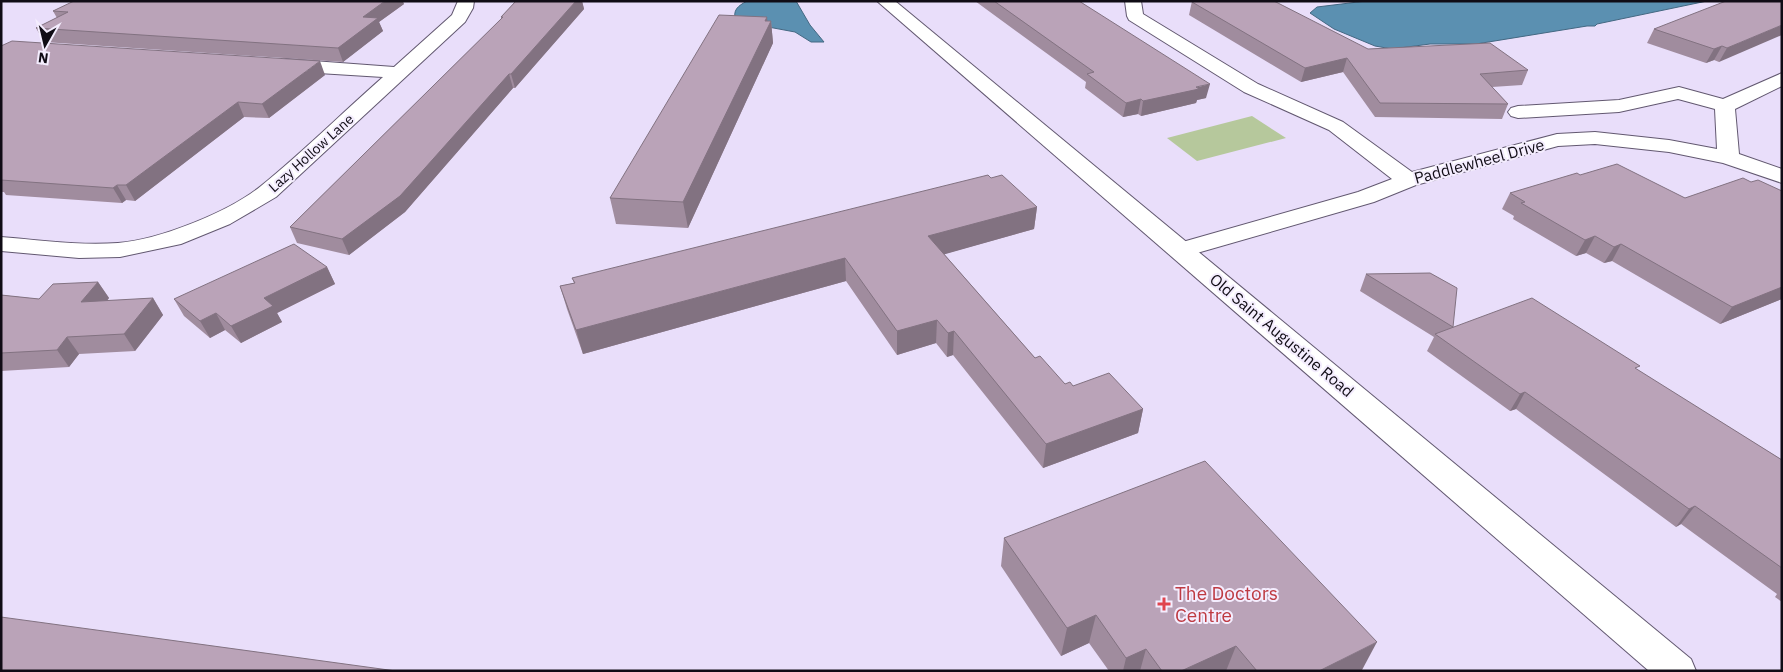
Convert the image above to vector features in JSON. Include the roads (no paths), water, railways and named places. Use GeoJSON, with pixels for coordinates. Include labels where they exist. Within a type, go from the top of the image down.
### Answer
{"type":"FeatureCollection","features":[{"type":"Feature","properties":{"kind":"street","name":"Lazy Hollow Lane"},"geometry":{"type":"LineString","coordinates":[[1,244],[78,252],[120,250],[180,236],[222,219],[268,192],[459,18],[465,8],[466,1]]}},
{"type":"Feature","properties":{"kind":"street","name":"Old Saint Augustine Road"},"geometry":{"type":"LineString","coordinates":[[885,1],[1677,671]]}},
{"type":"Feature","properties":{"kind":"street"},"geometry":{"type":"LineString","coordinates":[[1133,1],[1135,16],[1251,88],[1336,126],[1408,180]]}},
{"type":"Feature","properties":{"kind":"street"},"geometry":{"type":"LineString","coordinates":[[270,64],[400,73]]}},
{"type":"Feature","properties":{"kind":"street"},"geometry":{"type":"LineString","coordinates":[[1518,112],[1619,106],[1679,92],[1725,106],[1782,79]]}},
{"type":"Feature","properties":{"kind":"street"},"geometry":{"type":"LineString","coordinates":[[1725,106],[1728,158]]}},
{"type":"Feature","properties":{"kind":"street","name":"Paddlewheel Drive"},"geometry":{"type":"LineString","coordinates":[[1181,250],[1366,196],[1408,180],[1557,140],[1595,138],[1628,140],[1669,146],[1728,158],[1782,176]]}},
{"type":"Feature","properties":{"kind":"water"},"geometry":{"type":"Polygon","coordinates":[[[747,1],[796,1],[810,25],[824,42],[811,42],[795,32],[736,21],[735,11],[747,1]]]}},
{"type":"Feature","properties":{"kind":"water"},"geometry":{"type":"Polygon","coordinates":[[[1366,1],[1707,1],[1597,24],[1595,26],[1476,44],[1430,44],[1392,49],[1375,46],[1334,29],[1310,13],[1317,7],[1366,1]]]}},
{"type":"Feature","properties":{"kind":"place","name":"The Doctors Centre"},"geometry":{"type":"Point","coordinates":[1164,604]}}]}
